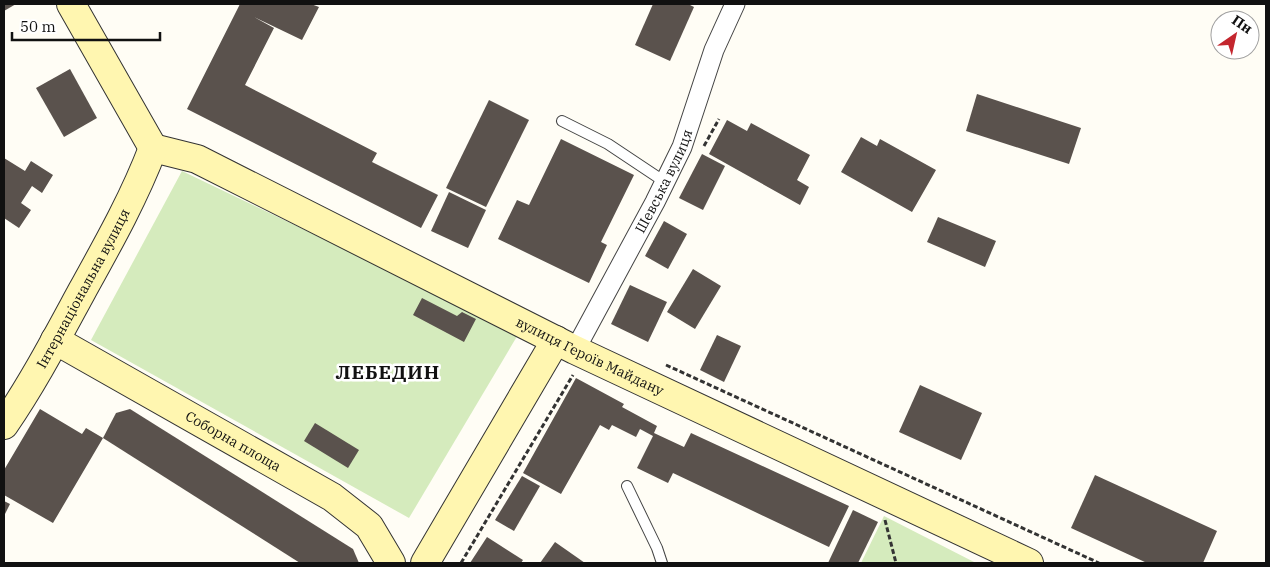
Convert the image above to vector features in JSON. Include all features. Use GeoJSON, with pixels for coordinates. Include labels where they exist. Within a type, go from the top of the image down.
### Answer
{"type":"FeatureCollection","features":[{"type":"Feature","properties":{"kind":"main road"},"geometry":{"type":"LineString","coordinates":[[71,4],[153,148]]}},
{"type":"Feature","properties":{"kind":"main road","name":"Інтернаціональна вулиця"},"geometry":{"type":"LineString","coordinates":[[4,425],[21,401],[128,206],[153,148]]}},
{"type":"Feature","properties":{"kind":"main road","name":"вулиця Героїв Майдану"},"geometry":{"type":"LineString","coordinates":[[153,148],[197,159],[572,348],[1029,563]]}},
{"type":"Feature","properties":{"kind":"main road","name":"Соборна площа"},"geometry":{"type":"LineString","coordinates":[[55,340],[332,497],[369,526],[391,563]]}},
{"type":"Feature","properties":{"kind":"main road"},"geometry":{"type":"LineString","coordinates":[[425,563],[572,348]]}},
{"type":"Feature","properties":{"kind":"street","name":"Шевська вулиця"},"geometry":{"type":"LineString","coordinates":[[572,348],[613,281],[682,147],[714,50],[735,4]]}},
{"type":"Feature","properties":{"kind":"lane"},"geometry":{"type":"LineString","coordinates":[[562,121],[608,144],[665,182]]}},
{"type":"Feature","properties":{"kind":"lane"},"geometry":{"type":"LineString","coordinates":[[627,486],[657,548],[662,563]]}},
{"type":"Feature","properties":{"kind":"path"},"geometry":{"type":"LineString","coordinates":[[461,563],[572,348]]}},
{"type":"Feature","properties":{"kind":"path"},"geometry":{"type":"LineString","coordinates":[[660,362],[1099,563]]}},
{"type":"Feature","properties":{"kind":"path"},"geometry":{"type":"LineString","coordinates":[[884,516],[896,563]]}},
{"type":"Feature","properties":{"kind":"green space"},"geometry":{"type":"Polygon","coordinates":[[[182,171],[519,333],[409,518],[91,340],[182,171]]]}},
{"type":"Feature","properties":{"kind":"green space"},"geometry":{"type":"Polygon","coordinates":[[[884,516],[976,563],[861,563],[884,516]]]}},
{"type":"Feature","properties":{"kind":"building"},"geometry":{"type":"Polygon","coordinates":[[[4,4],[16,4],[4,11],[4,4]]]}},
{"type":"Feature","properties":{"kind":"building"},"geometry":{"type":"Polygon","coordinates":[[[240,4],[311,4],[319,7],[302,40],[254,17],[274,28],[245,85],[377,153],[372,162],[438,195],[421,228],[187,109],[240,4]]]}},
{"type":"Feature","properties":{"kind":"building"},"geometry":{"type":"Polygon","coordinates":[[[653,4],[688,4],[694,7],[670,61],[635,45],[653,4]]]}},
{"type":"Feature","properties":{"kind":"building"},"geometry":{"type":"Polygon","coordinates":[[[70,69],[97,118],[64,137],[36,88],[70,69]]]}},
{"type":"Feature","properties":{"kind":"building"},"geometry":{"type":"Polygon","coordinates":[[[977,94],[1081,128],[1069,164],[966,131],[977,94]]]}},
{"type":"Feature","properties":{"kind":"building"},"geometry":{"type":"Polygon","coordinates":[[[489,100],[529,120],[486,207],[446,188],[489,100]]]}},
{"type":"Feature","properties":{"kind":"building"},"geometry":{"type":"Polygon","coordinates":[[[727,120],[747,131],[751,123],[810,155],[797,180],[809,187],[800,205],[709,154],[727,120]]]}},
{"type":"Feature","properties":{"kind":"building"},"geometry":{"type":"Polygon","coordinates":[[[861,137],[877,146],[880,139],[936,170],[912,212],[841,172],[861,137]]]}},
{"type":"Feature","properties":{"kind":"building"},"geometry":{"type":"Polygon","coordinates":[[[561,139],[634,175],[601,242],[607,245],[589,283],[498,239],[517,200],[529,205],[561,139]]]}},
{"type":"Feature","properties":{"kind":"building"},"geometry":{"type":"Polygon","coordinates":[[[702,154],[725,166],[703,210],[679,198],[702,154]]]}},
{"type":"Feature","properties":{"kind":"building"},"geometry":{"type":"Polygon","coordinates":[[[4,158],[25,171],[31,161],[53,175],[42,193],[32,186],[21,203],[31,210],[19,228],[4,218],[4,158]]]}},
{"type":"Feature","properties":{"kind":"building"},"geometry":{"type":"Polygon","coordinates":[[[449,192],[486,210],[468,248],[431,231],[449,192]]]}},
{"type":"Feature","properties":{"kind":"building"},"geometry":{"type":"Polygon","coordinates":[[[938,217],[996,241],[985,267],[927,242],[938,217]]]}},
{"type":"Feature","properties":{"kind":"building"},"geometry":{"type":"Polygon","coordinates":[[[664,221],[687,234],[668,269],[645,256],[664,221]]]}},
{"type":"Feature","properties":{"kind":"building"},"geometry":{"type":"Polygon","coordinates":[[[693,269],[721,286],[695,329],[667,312],[693,269]]]}},
{"type":"Feature","properties":{"kind":"building"},"geometry":{"type":"Polygon","coordinates":[[[630,285],[667,302],[648,342],[611,324],[630,285]]]}},
{"type":"Feature","properties":{"kind":"building"},"geometry":{"type":"Polygon","coordinates":[[[422,298],[457,316],[462,312],[476,319],[464,342],[413,315],[422,298]]]}},
{"type":"Feature","properties":{"kind":"building"},"geometry":{"type":"Polygon","coordinates":[[[717,335],[741,346],[724,382],[700,370],[717,335]]]}},
{"type":"Feature","properties":{"kind":"building"},"geometry":{"type":"Polygon","coordinates":[[[576,378],[624,404],[622,407],[657,426],[654,433],[684,447],[691,433],[849,506],[829,547],[673,473],[668,483],[637,468],[653,436],[640,429],[636,437],[612,425],[609,430],[600,425],[561,494],[523,473],[576,378]]]}},
{"type":"Feature","properties":{"kind":"building"},"geometry":{"type":"Polygon","coordinates":[[[920,385],[982,413],[961,460],[899,432],[920,385]]]}},
{"type":"Feature","properties":{"kind":"building"},"geometry":{"type":"Polygon","coordinates":[[[40,409],[82,434],[86,428],[103,438],[53,523],[4,495],[4,470],[40,409]]]}},
{"type":"Feature","properties":{"kind":"building"},"geometry":{"type":"Polygon","coordinates":[[[130,409],[353,549],[359,563],[300,563],[103,438],[116,413],[130,409]]]}},
{"type":"Feature","properties":{"kind":"building"},"geometry":{"type":"Polygon","coordinates":[[[315,423],[359,450],[348,468],[304,441],[315,423]]]}},
{"type":"Feature","properties":{"kind":"building"},"geometry":{"type":"Polygon","coordinates":[[[1095,475],[1217,531],[1203,563],[1147,563],[1071,528],[1095,475]]]}},
{"type":"Feature","properties":{"kind":"building"},"geometry":{"type":"Polygon","coordinates":[[[522,476],[540,486],[514,531],[495,520],[522,476]]]}},
{"type":"Feature","properties":{"kind":"building"},"geometry":{"type":"Polygon","coordinates":[[[4,501],[10,504],[4,516],[4,501]]]}},
{"type":"Feature","properties":{"kind":"building"},"geometry":{"type":"Polygon","coordinates":[[[853,510],[878,522],[858,563],[828,563],[853,510]]]}},
{"type":"Feature","properties":{"kind":"building"},"geometry":{"type":"Polygon","coordinates":[[[487,537],[523,560],[521,563],[470,563],[487,537]]]}},
{"type":"Feature","properties":{"kind":"building"},"geometry":{"type":"Polygon","coordinates":[[[555,542],[585,563],[540,563],[555,542]]]}},
{"type":"Feature","properties":{"kind":"district","name":"ЛЕБЕДИН"},"geometry":{"type":"Point","coordinates":[388,372]}}]}
